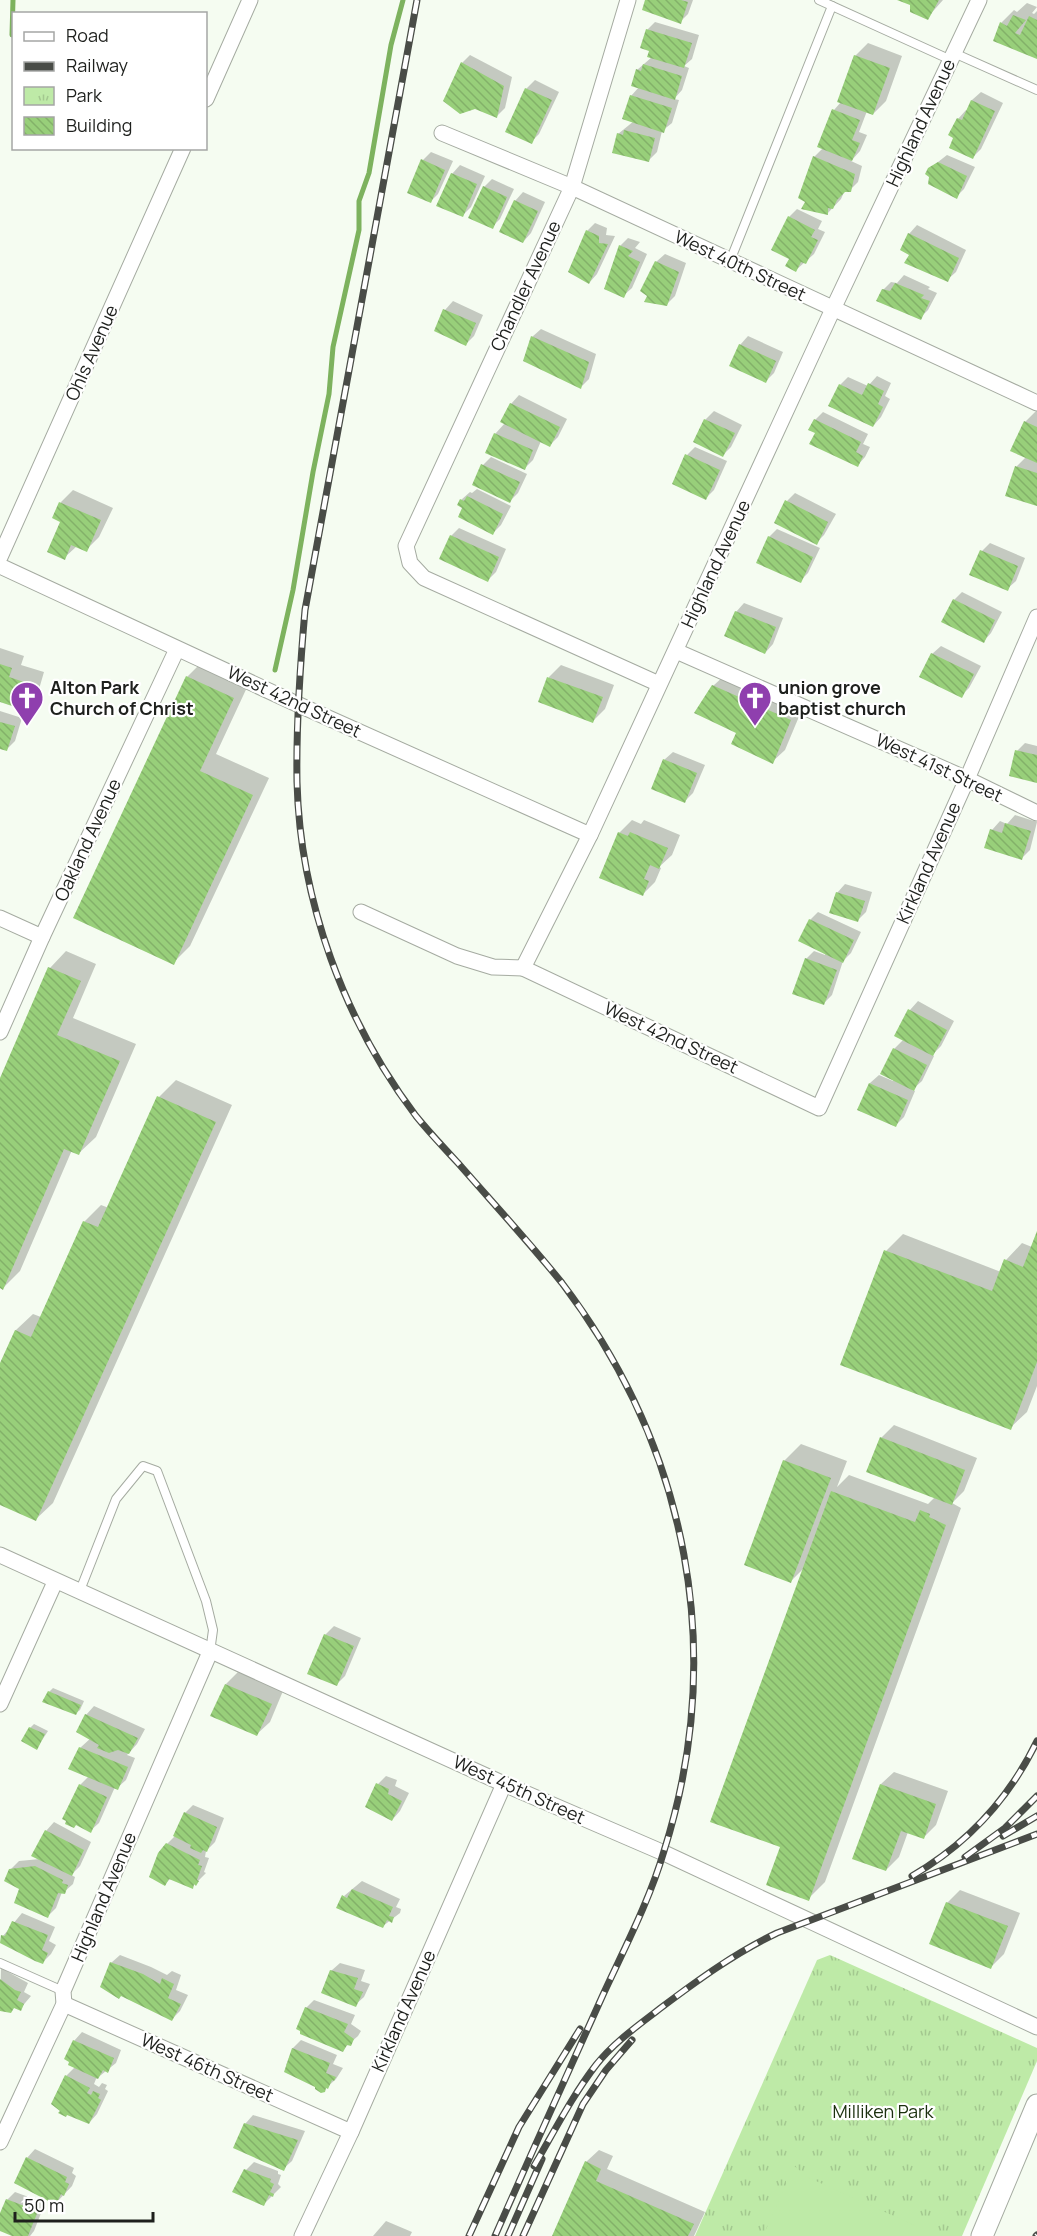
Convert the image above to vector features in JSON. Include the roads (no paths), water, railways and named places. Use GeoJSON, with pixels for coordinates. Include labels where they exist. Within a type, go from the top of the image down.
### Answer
{"type":"FeatureCollection","features":[{"type":"Feature","properties":{"kind":"street"},"geometry":{"type":"LineString","coordinates":[[207,97],[250,0]]}},
{"type":"Feature","properties":{"kind":"street","name":"Chandler Avenue"},"geometry":{"type":"LineString","coordinates":[[628,0],[572,187],[406,546],[410,563],[424,578],[659,684]]}},
{"type":"Feature","properties":{"kind":"street","name":"Highland Avenue"},"geometry":{"type":"LineString","coordinates":[[523,969],[590,835],[833,309],[980,0]]}},
{"type":"Feature","properties":{"kind":"street","name":"West 40th Street"},"geometry":{"type":"LineString","coordinates":[[442,133],[572,187],[1037,403]]}},
{"type":"Feature","properties":{"kind":"street","name":"Ohls Avenue"},"geometry":{"type":"LineString","coordinates":[[0,557],[182,150]]}},
{"type":"Feature","properties":{"kind":"street","name":"West 42nd Street"},"geometry":{"type":"LineString","coordinates":[[0,566],[177,649],[590,835]]}},
{"type":"Feature","properties":{"kind":"street","name":"Kirkland Avenue"},"geometry":{"type":"LineString","coordinates":[[819,1107],[1037,618]]}},
{"type":"Feature","properties":{"kind":"street","name":"Oakland Avenue"},"geometry":{"type":"LineString","coordinates":[[0,1032],[177,649]]}},
{"type":"Feature","properties":{"kind":"street","name":"West 41st Street"},"geometry":{"type":"LineString","coordinates":[[676,651],[967,779],[1037,813]]}},
{"type":"Feature","properties":{"kind":"street"},"geometry":{"type":"LineString","coordinates":[[361,912],[457,956],[493,967],[523,969]]}},
{"type":"Feature","properties":{"kind":"street"},"geometry":{"type":"LineString","coordinates":[[0,918],[42,937]]}},
{"type":"Feature","properties":{"kind":"street","name":"West 42nd Street"},"geometry":{"type":"LineString","coordinates":[[523,969],[819,1107]]}},
{"type":"Feature","properties":{"kind":"street","name":"West 45th Street"},"geometry":{"type":"LineString","coordinates":[[0,1555],[79,1593],[504,1784],[664,1853],[1037,2027]]}},
{"type":"Feature","properties":{"kind":"street"},"geometry":{"type":"LineString","coordinates":[[0,1704],[56,1582]]}},
{"type":"Feature","properties":{"kind":"street","name":"Highland Avenue"},"geometry":{"type":"LineString","coordinates":[[0,2142],[210,1652]]}},
{"type":"Feature","properties":{"kind":"street","name":"Kirkland Avenue"},"geometry":{"type":"LineString","coordinates":[[302,2236],[351,2132],[504,1784]]}},
{"type":"Feature","properties":{"kind":"street","name":"West 46th Street"},"geometry":{"type":"LineString","coordinates":[[63,1997],[351,2132]]}},
{"type":"Feature","properties":{"kind":"street"},"geometry":{"type":"LineString","coordinates":[[982,2236],[1037,2105]]}},
{"type":"Feature","properties":{"kind":"lane"},"geometry":{"type":"LineString","coordinates":[[819,0],[1037,90]]}},
{"type":"Feature","properties":{"kind":"lane"},"geometry":{"type":"LineString","coordinates":[[730,261],[832,6]]}},
{"type":"Feature","properties":{"kind":"lane"},"geometry":{"type":"LineString","coordinates":[[79,1593],[116,1499],[143,1467],[157,1471],[206,1601],[213,1630],[210,1652]]}},
{"type":"Feature","properties":{"kind":"lane","name":"West 46th Street"},"geometry":{"type":"LineString","coordinates":[[0,1964],[63,1997]]}},
{"type":"Feature","properties":{"kind":"waterway"},"geometry":{"type":"LineString","coordinates":[[13,0],[13,12]]}},
{"type":"Feature","properties":{"kind":"waterway"},"geometry":{"type":"LineString","coordinates":[[275,670],[293,590],[329,394],[333,347],[359,230],[359,201],[369,173],[391,45],[403,0]]}},
{"type":"Feature","properties":{"kind":"railway"},"geometry":{"type":"LineString","coordinates":[[417,0],[305,610],[299,696],[297,782],[300,827],[307,871],[317,915],[347,1000],[390,1079],[421,1122],[562,1283],[605,1347],[640,1414],[666,1483],[684,1555],[693,1628],[692,1702],[683,1776],[658,1870],[636,1925],[495,2236]]}},
{"type":"Feature","properties":{"kind":"railway"},"geometry":{"type":"LineString","coordinates":[[912,1876],[951,1850],[985,1818],[1013,1782],[1037,1741]]}},
{"type":"Feature","properties":{"kind":"railway"},"geometry":{"type":"LineString","coordinates":[[965,1857],[1005,1828],[1037,1796]]}},
{"type":"Feature","properties":{"kind":"railway"},"geometry":{"type":"LineString","coordinates":[[1003,1836],[1037,1816]]}},
{"type":"Feature","properties":{"kind":"railway"},"geometry":{"type":"LineString","coordinates":[[534,2166],[579,2089],[603,2057],[636,2027],[717,1967],[777,1933],[1037,1834]]}},
{"type":"Feature","properties":{"kind":"railway"},"geometry":{"type":"LineString","coordinates":[[469,2236],[519,2127],[580,2029]]}},
{"type":"Feature","properties":{"kind":"railway"},"geometry":{"type":"LineString","coordinates":[[523,2236],[583,2104],[606,2070],[632,2040]]}},
{"type":"Feature","properties":{"kind":"railway"},"geometry":{"type":"LineString","coordinates":[[508,2236],[542,2159]]}},
{"type":"Feature","properties":{"kind":"place","name":"Alton Park Church of Christ"},"geometry":{"type":"Point","coordinates":[27,727]}},
{"type":"Feature","properties":{"kind":"place","name":"union grove baptist church"},"geometry":{"type":"Point","coordinates":[755,727]}},
{"type":"Feature","properties":{"kind":"park label","name":"Milliken Park"},"geometry":{"type":"Point","coordinates":[883,2112]}}]}
